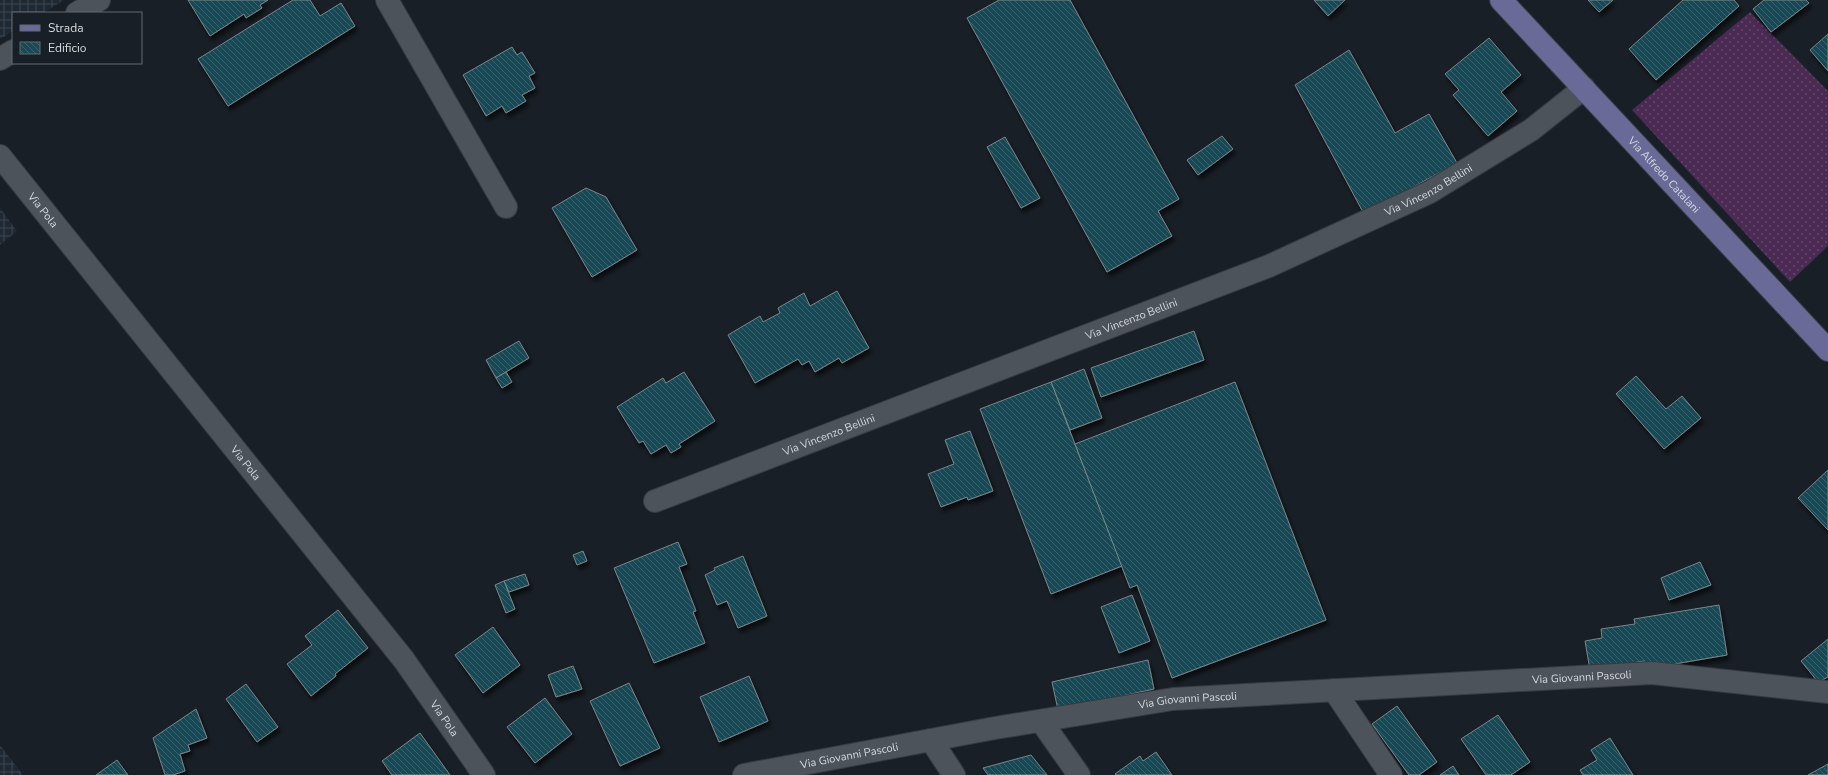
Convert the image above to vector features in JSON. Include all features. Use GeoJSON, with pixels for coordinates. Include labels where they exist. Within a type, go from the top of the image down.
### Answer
{"type":"FeatureCollection","features":[{"type":"Feature","properties":{"kind":"main road","name":"Via Alfredo Catalani"},"geometry":{"type":"LineString","coordinates":[[1501,0],[1828,350]]}},
{"type":"Feature","properties":{"kind":"street"},"geometry":{"type":"LineString","coordinates":[[80,12],[99,0]]}},
{"type":"Feature","properties":{"kind":"street"},"geometry":{"type":"LineString","coordinates":[[387,0],[506,207]]}},
{"type":"Feature","properties":{"kind":"street"},"geometry":{"type":"LineString","coordinates":[[0,59],[12,52]]}},
{"type":"Feature","properties":{"kind":"street","name":"Via Vincenzo Bellini"},"geometry":{"type":"LineString","coordinates":[[654,501],[1269,266],[1430,192],[1531,130],[1584,88]]}},
{"type":"Feature","properties":{"kind":"street","name":"Via Pola"},"geometry":{"type":"LineString","coordinates":[[0,156],[404,660],[484,775]]}},
{"type":"Feature","properties":{"kind":"street","name":"Via Giovanni Pascoli"},"geometry":{"type":"LineString","coordinates":[[744,775],[931,740],[1173,699],[1652,673],[1828,692]]}},
{"type":"Feature","properties":{"kind":"street"},"geometry":{"type":"LineString","coordinates":[[1334,690],[1391,775]]}},
{"type":"Feature","properties":{"kind":"street"},"geometry":{"type":"LineString","coordinates":[[1041,721],[1079,775]]}},
{"type":"Feature","properties":{"kind":"street"},"geometry":{"type":"LineString","coordinates":[[931,740],[954,775]]}},
{"type":"Feature","properties":{"kind":"shaded area"},"geometry":{"type":"Polygon","coordinates":[[[0,0],[64,0],[45,12],[12,12],[12,32],[0,39],[0,0]]]}},
{"type":"Feature","properties":{"kind":"shaded area"},"geometry":{"type":"Polygon","coordinates":[[[1750,12],[1828,91],[1828,246],[1790,282],[1632,110],[1750,12]]]}},
{"type":"Feature","properties":{"kind":"shaded area"},"geometry":{"type":"Polygon","coordinates":[[[0,208],[17,231],[0,245],[0,208]]]}},
{"type":"Feature","properties":{"kind":"shaded area"},"geometry":{"type":"Polygon","coordinates":[[[0,745],[23,775],[0,775],[0,745]]]}},
{"type":"Feature","properties":{"kind":"building"},"geometry":{"type":"Polygon","coordinates":[[[188,0],[268,0],[260,5],[262,8],[246,18],[244,14],[210,36],[188,0]]]}},
{"type":"Feature","properties":{"kind":"building"},"geometry":{"type":"Polygon","coordinates":[[[293,0],[310,0],[320,16],[341,3],[355,26],[228,106],[198,59],[293,0]]]}},
{"type":"Feature","properties":{"kind":"building"},"geometry":{"type":"Polygon","coordinates":[[[999,0],[1070,0],[1179,199],[1158,211],[1172,236],[1107,272],[967,18],[999,0]]]}},
{"type":"Feature","properties":{"kind":"building"},"geometry":{"type":"Polygon","coordinates":[[[1314,0],[1345,0],[1328,16],[1314,0]]]}},
{"type":"Feature","properties":{"kind":"building"},"geometry":{"type":"Polygon","coordinates":[[[1588,0],[1613,0],[1599,12],[1588,0]]]}},
{"type":"Feature","properties":{"kind":"building"},"geometry":{"type":"Polygon","coordinates":[[[1683,0],[1734,0],[1739,6],[1656,80],[1629,49],[1683,0]]]}},
{"type":"Feature","properties":{"kind":"building"},"geometry":{"type":"Polygon","coordinates":[[[1764,0],[1806,0],[1809,3],[1771,32],[1753,9],[1764,0]]]}},
{"type":"Feature","properties":{"kind":"building"},"geometry":{"type":"Polygon","coordinates":[[[1828,34],[1828,71],[1810,50],[1828,34]]]}},
{"type":"Feature","properties":{"kind":"building"},"geometry":{"type":"Polygon","coordinates":[[[1489,38],[1521,75],[1501,92],[1517,111],[1488,136],[1453,95],[1459,90],[1445,74],[1489,38]]]}},
{"type":"Feature","properties":{"kind":"building"},"geometry":{"type":"Polygon","coordinates":[[[512,47],[517,55],[522,52],[535,73],[529,76],[535,88],[522,95],[526,101],[506,113],[502,106],[486,116],[463,75],[512,47]]]}},
{"type":"Feature","properties":{"kind":"building"},"geometry":{"type":"Polygon","coordinates":[[[1349,50],[1395,133],[1429,114],[1457,163],[1364,214],[1295,85],[1349,50]]]}},
{"type":"Feature","properties":{"kind":"building"},"geometry":{"type":"Polygon","coordinates":[[[1222,136],[1233,149],[1198,175],[1187,160],[1222,136]]]}},
{"type":"Feature","properties":{"kind":"building"},"geometry":{"type":"Polygon","coordinates":[[[1005,137],[1040,198],[1021,208],[987,147],[1005,137]]]}},
{"type":"Feature","properties":{"kind":"building"},"geometry":{"type":"Polygon","coordinates":[[[586,188],[606,197],[637,250],[592,277],[552,208],[586,188]]]}},
{"type":"Feature","properties":{"kind":"building"},"geometry":{"type":"Polygon","coordinates":[[[837,291],[869,348],[842,363],[839,358],[815,372],[809,361],[802,365],[798,359],[755,383],[728,335],[760,316],[763,322],[780,313],[778,308],[804,293],[810,306],[837,291]]]}},
{"type":"Feature","properties":{"kind":"building"},"geometry":{"type":"Polygon","coordinates":[[[1194,331],[1204,360],[1101,397],[1091,368],[1194,331]]]}},
{"type":"Feature","properties":{"kind":"building"},"geometry":{"type":"Polygon","coordinates":[[[519,341],[529,358],[496,378],[486,360],[519,341]]]}},
{"type":"Feature","properties":{"kind":"building"},"geometry":{"type":"Polygon","coordinates":[[[1084,369],[1102,418],[1070,430],[1051,382],[1084,369]]]}},
{"type":"Feature","properties":{"kind":"building"},"geometry":{"type":"Polygon","coordinates":[[[506,372],[512,382],[502,388],[496,378],[506,372]]]}},
{"type":"Feature","properties":{"kind":"building"},"geometry":{"type":"Polygon","coordinates":[[[684,372],[715,421],[679,444],[681,447],[671,453],[666,445],[651,454],[643,441],[639,443],[617,407],[663,378],[666,383],[684,372]]]}},
{"type":"Feature","properties":{"kind":"building"},"geometry":{"type":"Polygon","coordinates":[[[1636,376],[1666,409],[1682,396],[1701,418],[1664,449],[1616,394],[1636,376]]]}},
{"type":"Feature","properties":{"kind":"building"},"geometry":{"type":"Polygon","coordinates":[[[1051,382],[1122,566],[1051,594],[980,409],[1051,382]]]}},
{"type":"Feature","properties":{"kind":"building"},"geometry":{"type":"Polygon","coordinates":[[[1235,382],[1326,620],[1172,678],[1137,585],[1130,588],[1075,444],[1235,382]]]}},
{"type":"Feature","properties":{"kind":"building"},"geometry":{"type":"Polygon","coordinates":[[[970,431],[993,491],[968,500],[967,497],[941,507],[928,474],[954,464],[945,440],[970,431]]]}},
{"type":"Feature","properties":{"kind":"building"},"geometry":{"type":"Polygon","coordinates":[[[1828,470],[1828,530],[1798,498],[1828,470]]]}},
{"type":"Feature","properties":{"kind":"building"},"geometry":{"type":"Polygon","coordinates":[[[678,542],[687,564],[679,567],[696,611],[693,612],[705,643],[654,663],[614,568],[678,542]]]}},
{"type":"Feature","properties":{"kind":"building"},"geometry":{"type":"Polygon","coordinates":[[[583,551],[587,561],[577,565],[573,555],[583,551]]]}},
{"type":"Feature","properties":{"kind":"building"},"geometry":{"type":"Polygon","coordinates":[[[743,556],[767,616],[738,628],[727,601],[717,605],[705,575],[715,570],[714,568],[743,556]]]}},
{"type":"Feature","properties":{"kind":"building"},"geometry":{"type":"Polygon","coordinates":[[[1700,562],[1711,585],[1669,600],[1661,578],[1700,562]]]}},
{"type":"Feature","properties":{"kind":"building"},"geometry":{"type":"Polygon","coordinates":[[[525,574],[529,585],[509,592],[504,581],[525,574]]]}},
{"type":"Feature","properties":{"kind":"building"},"geometry":{"type":"Polygon","coordinates":[[[504,581],[515,609],[506,613],[495,585],[504,581]]]}},
{"type":"Feature","properties":{"kind":"building"},"geometry":{"type":"Polygon","coordinates":[[[1132,595],[1150,641],[1119,653],[1101,607],[1132,595]]]}},
{"type":"Feature","properties":{"kind":"building"},"geometry":{"type":"Polygon","coordinates":[[[1719,605],[1727,655],[1645,669],[1644,661],[1590,670],[1585,641],[1602,638],[1601,629],[1635,624],[1634,619],[1719,605]]]}},
{"type":"Feature","properties":{"kind":"building"},"geometry":{"type":"Polygon","coordinates":[[[338,610],[368,648],[335,674],[336,676],[311,696],[287,664],[312,645],[305,636],[338,610]]]}},
{"type":"Feature","properties":{"kind":"building"},"geometry":{"type":"Polygon","coordinates":[[[493,627],[520,665],[483,693],[455,655],[493,627]]]}},
{"type":"Feature","properties":{"kind":"building"},"geometry":{"type":"Polygon","coordinates":[[[1828,639],[1828,677],[1818,682],[1801,661],[1828,639]]]}},
{"type":"Feature","properties":{"kind":"building"},"geometry":{"type":"Polygon","coordinates":[[[1148,660],[1154,689],[1058,710],[1052,682],[1148,660]]]}},
{"type":"Feature","properties":{"kind":"building"},"geometry":{"type":"Polygon","coordinates":[[[573,666],[582,689],[556,697],[548,675],[573,666]]]}},
{"type":"Feature","properties":{"kind":"building"},"geometry":{"type":"Polygon","coordinates":[[[749,676],[768,721],[719,742],[700,697],[749,676]]]}},
{"type":"Feature","properties":{"kind":"building"},"geometry":{"type":"Polygon","coordinates":[[[629,683],[660,748],[620,766],[590,701],[629,683]]]}},
{"type":"Feature","properties":{"kind":"building"},"geometry":{"type":"Polygon","coordinates":[[[246,684],[278,727],[257,742],[226,699],[246,684]]]}},
{"type":"Feature","properties":{"kind":"building"},"geometry":{"type":"Polygon","coordinates":[[[545,698],[572,734],[535,763],[507,727],[545,698]]]}},
{"type":"Feature","properties":{"kind":"building"},"geometry":{"type":"Polygon","coordinates":[[[1397,706],[1437,762],[1419,775],[1409,775],[1372,724],[1397,706]]]}},
{"type":"Feature","properties":{"kind":"building"},"geometry":{"type":"Polygon","coordinates":[[[196,709],[207,738],[188,745],[190,751],[180,754],[185,771],[173,775],[165,775],[153,738],[196,709]]]}},
{"type":"Feature","properties":{"kind":"building"},"geometry":{"type":"Polygon","coordinates":[[[1498,715],[1530,762],[1511,775],[1486,775],[1461,739],[1498,715]]]}},
{"type":"Feature","properties":{"kind":"building"},"geometry":{"type":"Polygon","coordinates":[[[420,733],[450,775],[392,775],[382,761],[420,733]]]}},
{"type":"Feature","properties":{"kind":"building"},"geometry":{"type":"Polygon","coordinates":[[[1610,738],[1633,775],[1583,775],[1580,770],[1597,760],[1591,750],[1610,738]]]}},
{"type":"Feature","properties":{"kind":"building"},"geometry":{"type":"Polygon","coordinates":[[[1156,752],[1172,775],[1115,774],[1140,756],[1143,761],[1156,752]]]}},
{"type":"Feature","properties":{"kind":"building"},"geometry":{"type":"Polygon","coordinates":[[[1031,755],[1047,775],[988,775],[983,768],[1031,755]]]}},
{"type":"Feature","properties":{"kind":"building"},"geometry":{"type":"Polygon","coordinates":[[[117,760],[128,775],[96,775],[117,760]]]}},
{"type":"Feature","properties":{"kind":"building"},"geometry":{"type":"Polygon","coordinates":[[[1828,764],[1828,775],[1808,775],[1828,764]]]}},
{"type":"Feature","properties":{"kind":"building"},"geometry":{"type":"Polygon","coordinates":[[[1453,766],[1459,775],[1440,775],[1453,766]]]}}]}
